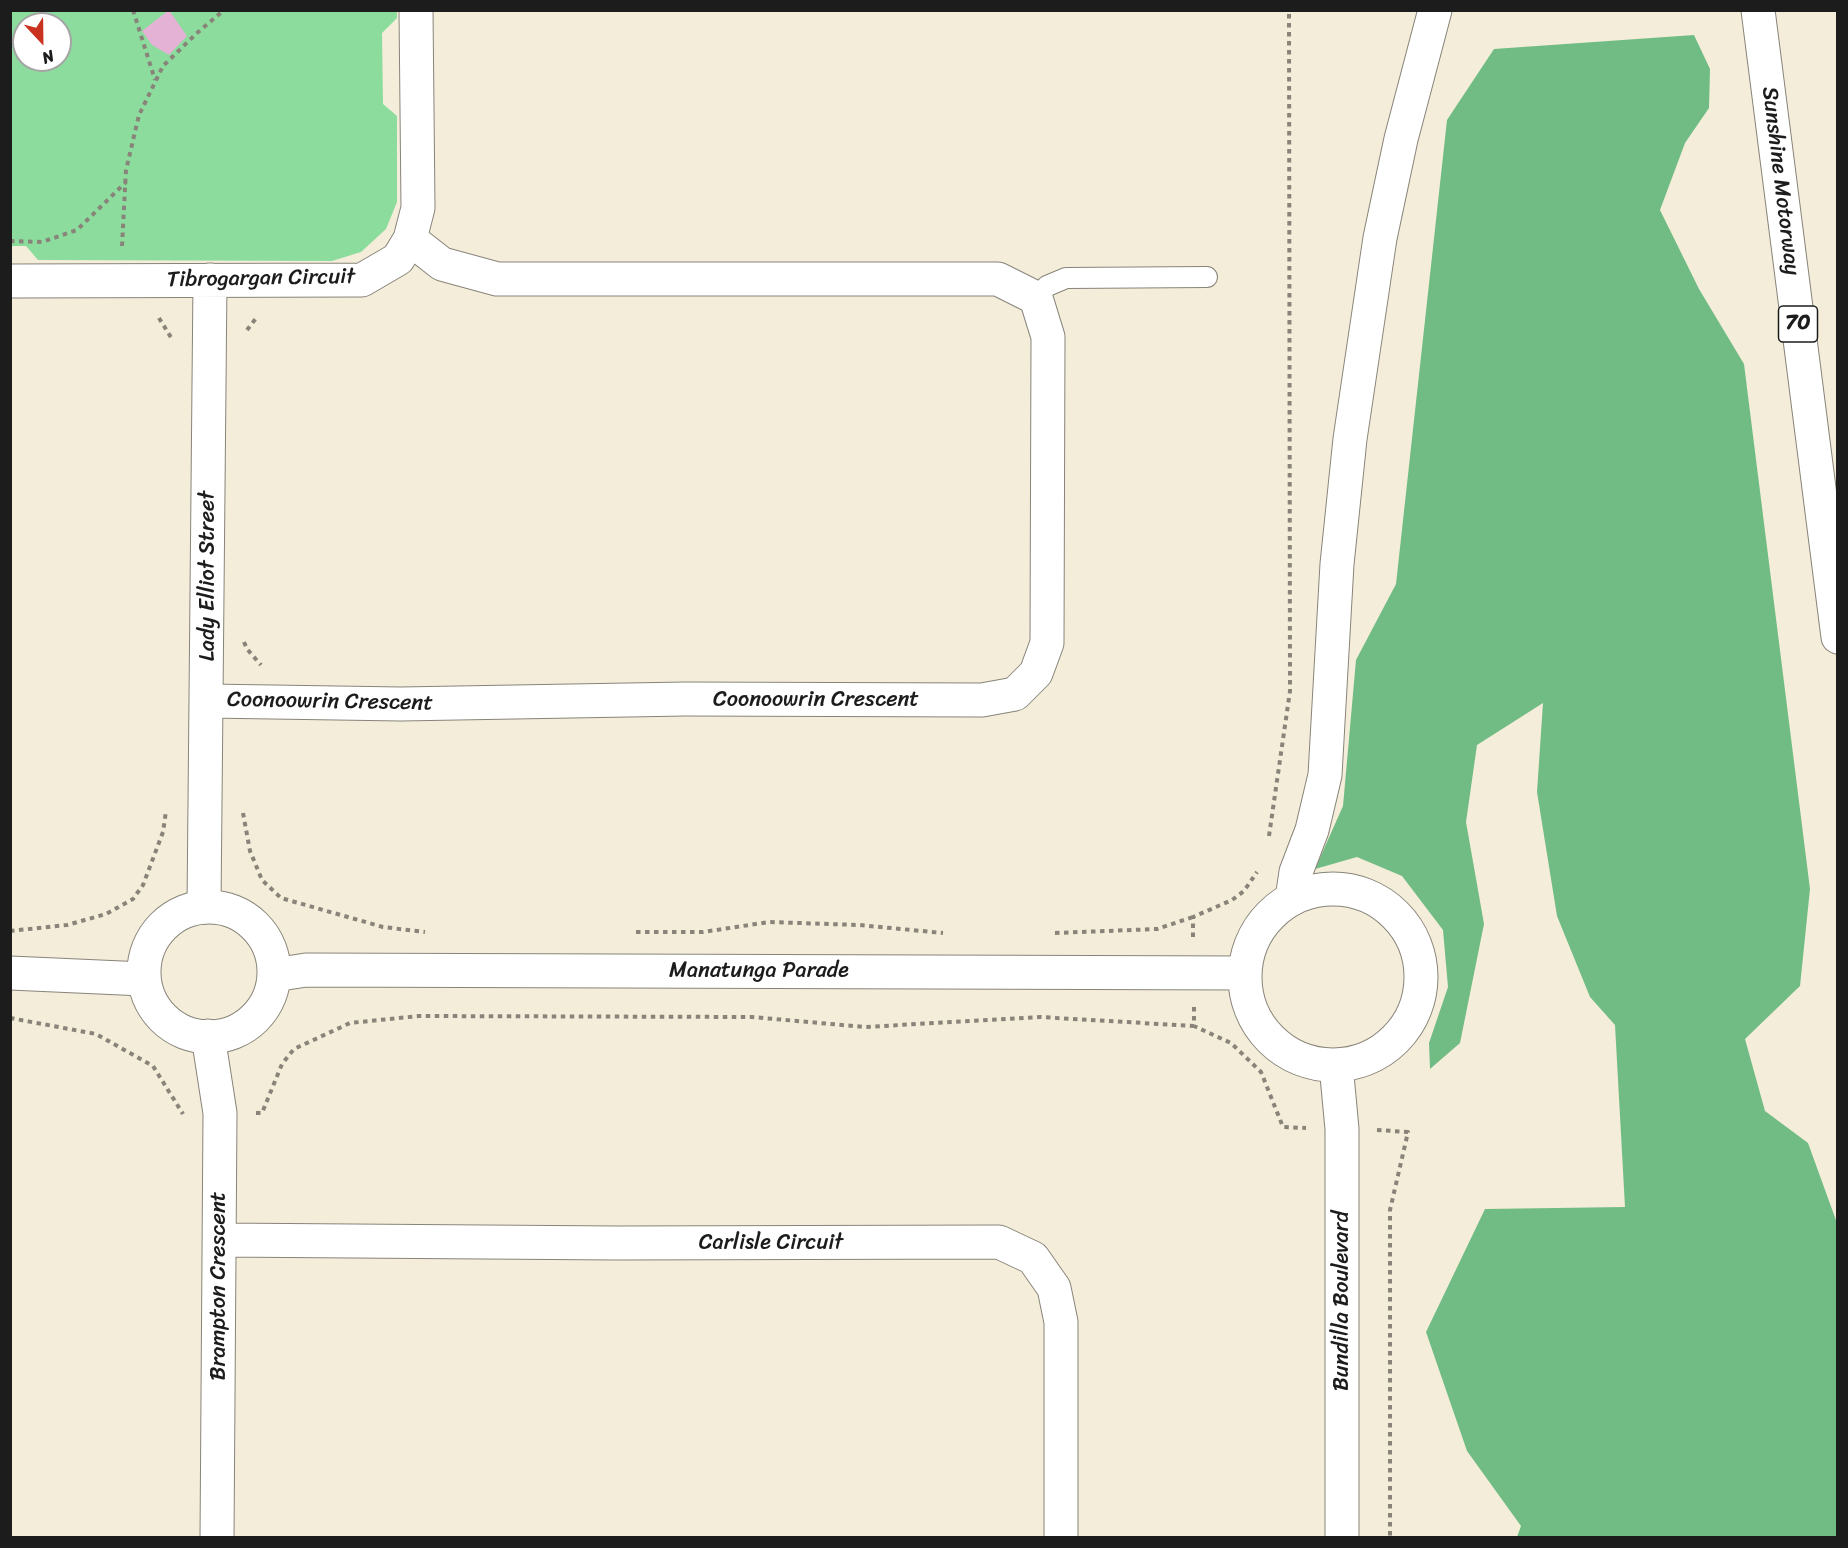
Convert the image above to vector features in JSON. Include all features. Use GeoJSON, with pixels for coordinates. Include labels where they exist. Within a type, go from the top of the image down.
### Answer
{"type":"FeatureCollection","features":[{"type":"Feature","properties":{"kind":"main road","name":"Tibrogargan Circuit"},"geometry":{"type":"LineString","coordinates":[[10,281],[362,280],[398,259],[410,239],[418,208],[416,10]]}},
{"type":"Feature","properties":{"kind":"main road"},"geometry":{"type":"LineString","coordinates":[[1292,899],[1296,872],[1312,830],[1325,775],[1342,519],[1352,428],[1380,238],[1401,140],[1435,10]]}},
{"type":"Feature","properties":{"kind":"main road","name":"Sunshine Motorway"},"geometry":{"type":"LineString","coordinates":[[1758,10],[1838,637]]}},
{"type":"Feature","properties":{"kind":"main road"},"geometry":{"type":"LineString","coordinates":[[410,239],[442,264],[497,279],[999,279],[1036,298]]}},
{"type":"Feature","properties":{"kind":"main road","name":"Lady Elliot Street"},"geometry":{"type":"LineString","coordinates":[[204,907],[208,701],[210,280]]}},
{"type":"Feature","properties":{"kind":"main road","name":"Coonoowrin Crescent"},"geometry":{"type":"LineString","coordinates":[[208,701],[401,704],[685,699],[982,700],[1015,694],[1036,673],[1047,643],[1048,337],[1036,298]]}},
{"type":"Feature","properties":{"kind":"main road"},"geometry":{"type":"LineString","coordinates":[[1322,890],[1352,891],[1379,901],[1402,921],[1418,949],[1422,980],[1414,1015],[1395,1040],[1366,1059],[1336,1065],[1305,1061],[1280,1048],[1259,1025],[1247,997],[1245,973],[1252,943],[1269,917],[1292,899],[1322,890]]}},
{"type":"Feature","properties":{"kind":"main road"},"geometry":{"type":"LineString","coordinates":[[204,907],[226,909],[246,918],[261,933],[271,953],[274,975],[269,996],[258,1014],[241,1028],[220,1036],[198,1036],[178,1029],[161,1017],[150,1000],[144,979],[145,959],[152,939],[166,923],[184,912],[204,907]]}},
{"type":"Feature","properties":{"kind":"main road","name":"Manatunga Parade"},"geometry":{"type":"LineString","coordinates":[[274,975],[306,970],[1245,973]]}},
{"type":"Feature","properties":{"kind":"main road"},"geometry":{"type":"LineString","coordinates":[[10,973],[144,979]]}},
{"type":"Feature","properties":{"kind":"main road","name":"Brampton Crescent"},"geometry":{"type":"LineString","coordinates":[[208,1035],[220,1113],[217,1538]]}},
{"type":"Feature","properties":{"kind":"main road","name":"Bundilla Boulevard"},"geometry":{"type":"LineString","coordinates":[[1336,1065],[1342,1129],[1342,1538]]}},
{"type":"Feature","properties":{"kind":"main road","name":"Carlisle Circuit"},"geometry":{"type":"LineString","coordinates":[[220,1240],[606,1243],[999,1242],[1033,1258],[1054,1288],[1061,1322],[1061,1538]]}},
{"type":"Feature","properties":{"kind":"lane"},"geometry":{"type":"LineString","coordinates":[[1036,298],[1047,286],[1066,278],[1206,277]]}},
{"type":"Feature","properties":{"kind":"path"},"geometry":{"type":"LineString","coordinates":[[133,10],[156,81]]}},
{"type":"Feature","properties":{"kind":"path"},"geometry":{"type":"LineString","coordinates":[[122,280],[121,256],[126,182],[139,115],[163,66],[196,33],[224,10]]}},
{"type":"Feature","properties":{"kind":"path"},"geometry":{"type":"LineString","coordinates":[[1268,843],[1290,690],[1289,10]]}},
{"type":"Feature","properties":{"kind":"path"},"geometry":{"type":"LineString","coordinates":[[10,241],[42,242],[77,230],[126,182]]}},
{"type":"Feature","properties":{"kind":"path"},"geometry":{"type":"LineString","coordinates":[[244,333],[257,316],[265,314]]}},
{"type":"Feature","properties":{"kind":"path"},"geometry":{"type":"LineString","coordinates":[[157,315],[168,329],[174,346]]}},
{"type":"Feature","properties":{"kind":"path"},"geometry":{"type":"LineString","coordinates":[[243,639],[247,649],[259,664],[268,667]]}},
{"type":"Feature","properties":{"kind":"path"},"geometry":{"type":"LineString","coordinates":[[10,932],[67,925],[106,914],[133,899],[143,885],[163,832],[166,810]]}},
{"type":"Feature","properties":{"kind":"path"},"geometry":{"type":"LineString","coordinates":[[243,812],[250,851],[262,880],[281,898],[383,927],[430,932]]}},
{"type":"Feature","properties":{"kind":"path"},"geometry":{"type":"LineString","coordinates":[[1043,934],[1156,929],[1216,909],[1244,891],[1253,881],[1261,864]]}},
{"type":"Feature","properties":{"kind":"path"},"geometry":{"type":"LineString","coordinates":[[1193,917],[1193,931]]}},
{"type":"Feature","properties":{"kind":"path"},"geometry":{"type":"LineString","coordinates":[[632,932],[703,932],[769,922],[858,925],[952,934]]}},
{"type":"Feature","properties":{"kind":"path"},"geometry":{"type":"LineString","coordinates":[[1194,1012],[1194,1026]]}},
{"type":"Feature","properties":{"kind":"path"},"geometry":{"type":"LineString","coordinates":[[10,1018],[96,1034],[153,1066],[183,1115],[262,1113],[282,1064],[294,1049],[315,1037],[350,1023],[419,1016],[752,1017],[865,1027],[1040,1017],[1194,1026],[1231,1042],[1261,1072],[1282,1127],[1300,1128]]}},
{"type":"Feature","properties":{"kind":"path"},"geometry":{"type":"LineString","coordinates":[[1390,1130],[1408,1132],[1390,1210],[1390,1538]]}},
{"type":"Feature","properties":{"kind":"green space"},"geometry":{"type":"Polygon","coordinates":[[[11,11],[397,11],[397,18],[382,33],[383,104],[397,116],[397,202],[386,229],[361,252],[332,261],[38,260],[26,246],[11,246],[11,11]]]}},
{"type":"Feature","properties":{"kind":"green space"},"geometry":{"type":"Polygon","coordinates":[[[1694,35],[1710,69],[1709,108],[1685,143],[1660,210],[1699,289],[1744,364],[1810,889],[1800,986],[1745,1039],[1765,1111],[1808,1143],[1837,1223],[1837,1537],[1517,1537],[1521,1526],[1467,1451],[1426,1332],[1485,1209],[1625,1207],[1615,1025],[1590,997],[1557,916],[1537,792],[1543,703],[1477,745],[1466,822],[1484,924],[1460,1043],[1430,1069],[1429,1043],[1448,987],[1443,930],[1402,876],[1357,857],[1315,869],[1343,806],[1356,660],[1396,584],[1447,120],[1494,49],[1694,35]]]}},
{"type":"Feature","properties":{"kind":"building"},"geometry":{"type":"Polygon","coordinates":[[[169,10],[187,36],[169,55],[152,45],[142,31],[169,10]]]}}]}
